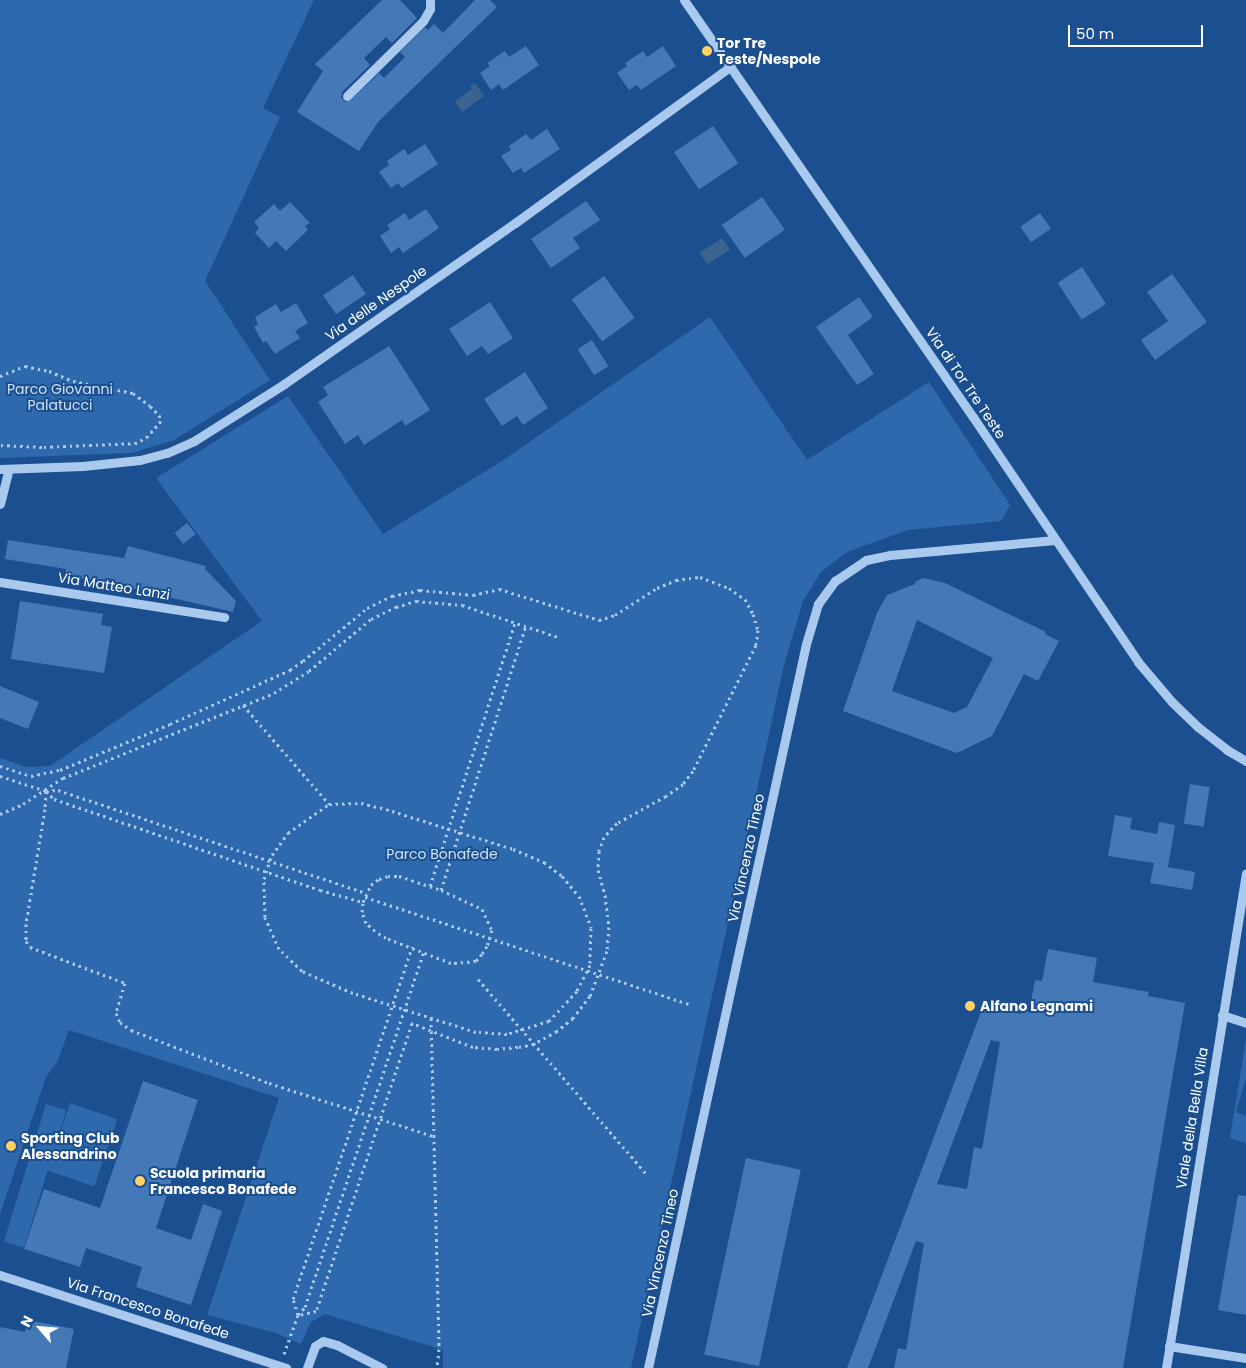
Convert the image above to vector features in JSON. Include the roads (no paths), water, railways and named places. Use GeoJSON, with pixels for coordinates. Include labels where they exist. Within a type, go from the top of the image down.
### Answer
{"type":"FeatureCollection","features":[{"type":"Feature","properties":{"kind":"street"},"geometry":{"type":"LineString","coordinates":[[347,96],[423,21],[430,9],[430,0]]}},
{"type":"Feature","properties":{"kind":"street","name":"Via di Tor Tre Teste"},"geometry":{"type":"LineString","coordinates":[[684,0],[1148,675],[1198,727],[1227,750],[1246,761]]}},
{"type":"Feature","properties":{"kind":"street","name":"Via delle Nespole"},"geometry":{"type":"LineString","coordinates":[[4,469],[140,460],[167,454],[194,441],[284,384],[499,234],[731,66]]}},
{"type":"Feature","properties":{"kind":"street"},"geometry":{"type":"LineString","coordinates":[[0,504],[4,469]]}},
{"type":"Feature","properties":{"kind":"street","name":"Via Vincenzo Tineo"},"geometry":{"type":"LineString","coordinates":[[648,1368],[806,644],[818,604],[825,592],[840,577],[866,560],[890,555],[1054,540]]}},
{"type":"Feature","properties":{"kind":"street","name":"Via Matteo Lanzi"},"geometry":{"type":"LineString","coordinates":[[0,582],[224,617]]}},
{"type":"Feature","properties":{"kind":"street","name":"Viale della Bella Villa"},"geometry":{"type":"LineString","coordinates":[[1166,1368],[1246,873]]}},
{"type":"Feature","properties":{"kind":"street"},"geometry":{"type":"LineString","coordinates":[[1222,1015],[1246,1022]]}},
{"type":"Feature","properties":{"kind":"street","name":"Via Francesco Bonafede"},"geometry":{"type":"LineString","coordinates":[[0,1275],[283,1367]]}},
{"type":"Feature","properties":{"kind":"street"},"geometry":{"type":"LineString","coordinates":[[307,1368],[315,1346],[323,1341],[337,1345],[382,1368]]}},
{"type":"Feature","properties":{"kind":"street"},"geometry":{"type":"LineString","coordinates":[[1169,1346],[1246,1358]]}},
{"type":"Feature","properties":{"kind":"place","name":"Tor Tre Teste/Nespole"},"geometry":{"type":"Point","coordinates":[707,51]}},
{"type":"Feature","properties":{"kind":"place","name":"Alfano Legnami"},"geometry":{"type":"Point","coordinates":[970,1006]}},
{"type":"Feature","properties":{"kind":"place","name":"Sporting Club Alessandrino"},"geometry":{"type":"Point","coordinates":[11,1146]}},
{"type":"Feature","properties":{"kind":"place","name":"Scuola primaria Francesco Bonafede"},"geometry":{"type":"Point","coordinates":[140,1181]}},
{"type":"Feature","properties":{"kind":"park label","name":"Parco Giovanni Palatucci"},"geometry":{"type":"Point","coordinates":[60,398]}},
{"type":"Feature","properties":{"kind":"park label","name":"Parco Bonafede"},"geometry":{"type":"Point","coordinates":[442,854]}}]}
